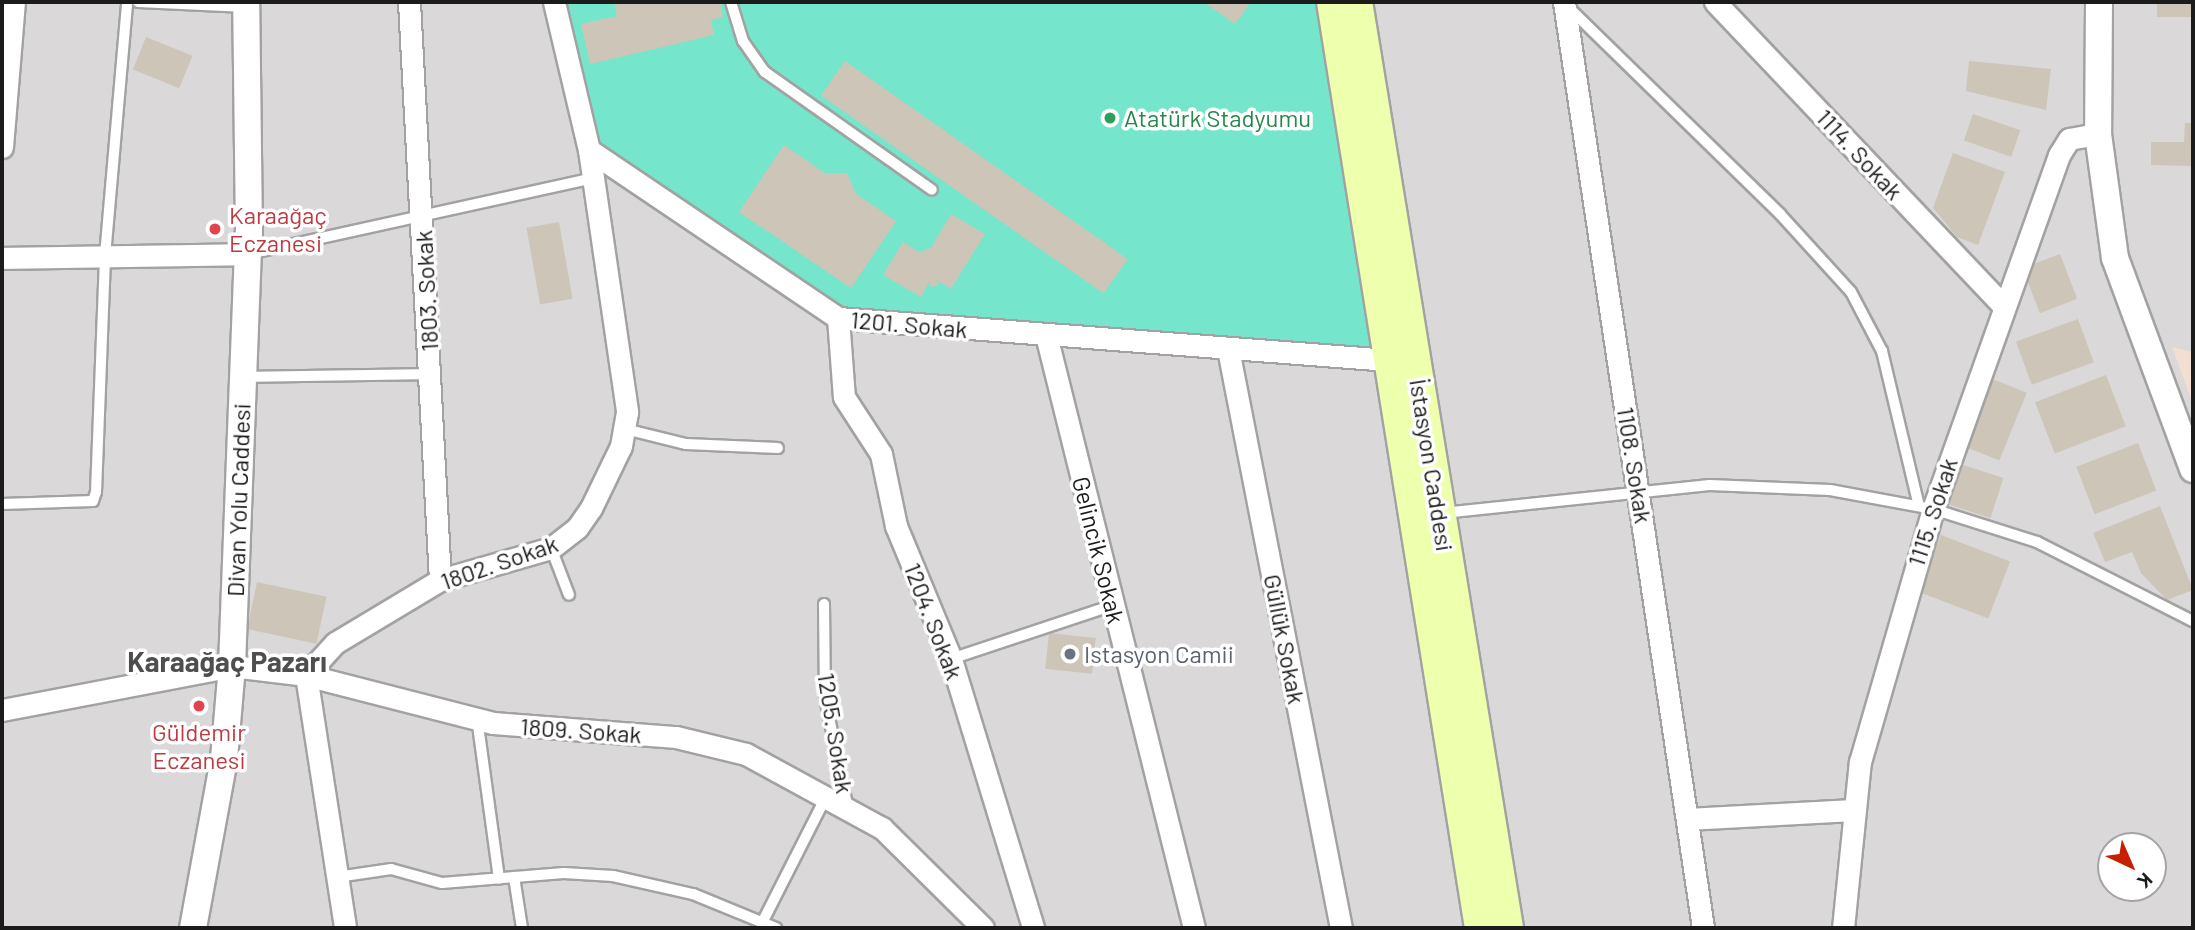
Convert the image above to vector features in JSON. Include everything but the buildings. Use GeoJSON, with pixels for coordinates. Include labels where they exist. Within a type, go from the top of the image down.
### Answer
{"type":"FeatureCollection","features":[{"type":"Feature","properties":{"kind":"main road","name":"İstasyon Caddesi"},"geometry":{"type":"LineString","coordinates":[[1332,2],[1480,928]]}},
{"type":"Feature","properties":{"kind":"main road","name":"İstasyon Caddesi"},"geometry":{"type":"LineString","coordinates":[[1357,2],[1508,928]]}},
{"type":"Feature","properties":{"kind":"street"},"geometry":{"type":"LineString","coordinates":[[2,147],[6,42],[14,2]]}},
{"type":"Feature","properties":{"kind":"street","name":"1803. Sokak"},"geometry":{"type":"LineString","coordinates":[[409,2],[423,218],[440,580]]}},
{"type":"Feature","properties":{"kind":"street"},"geometry":{"type":"LineString","coordinates":[[554,2],[589,150],[625,388],[625,429]]}},
{"type":"Feature","properties":{"kind":"street","name":"1114. Sokak"},"geometry":{"type":"LineString","coordinates":[[1715,2],[2004,307]]}},
{"type":"Feature","properties":{"kind":"street"},"geometry":{"type":"LineString","coordinates":[[2099,2],[2098,134],[2115,258],[2193,469]]}},
{"type":"Feature","properties":{"kind":"street","name":"1108. Sokak"},"geometry":{"type":"LineString","coordinates":[[1565,3],[1703,928]]}},
{"type":"Feature","properties":{"kind":"street","name":"Divan Yolu Caddesi"},"geometry":{"type":"LineString","coordinates":[[193,928],[224,759],[232,666],[248,254],[246,4]]}},
{"type":"Feature","properties":{"kind":"street","name":"1115. Sokak"},"geometry":{"type":"LineString","coordinates":[[1843,928],[1852,810],[1872,713],[1926,507],[2004,307],[2059,155],[2069,139],[2098,134]]}},
{"type":"Feature","properties":{"kind":"street","name":"1201. Sokak"},"geometry":{"type":"LineString","coordinates":[[589,150],[838,318],[1389,360]]}},
{"type":"Feature","properties":{"kind":"street"},"geometry":{"type":"LineString","coordinates":[[2,258],[248,254]]}},
{"type":"Feature","properties":{"kind":"street","name":"1204. Sokak"},"geometry":{"type":"LineString","coordinates":[[838,318],[844,397],[881,454],[896,526],[951,659],[1033,928]]}},
{"type":"Feature","properties":{"kind":"street","name":"Gelincik Sokak"},"geometry":{"type":"LineString","coordinates":[[1046,335],[1194,928]]}},
{"type":"Feature","properties":{"kind":"street","name":"Güllük Sokak"},"geometry":{"type":"LineString","coordinates":[[1228,349],[1341,928]]}},
{"type":"Feature","properties":{"kind":"street","name":"1802. Sokak"},"geometry":{"type":"LineString","coordinates":[[306,675],[335,643],[440,580],[551,548],[577,528],[592,509],[625,429]]}},
{"type":"Feature","properties":{"kind":"street"},"geometry":{"type":"LineString","coordinates":[[2,710],[232,666],[306,675],[345,928]]}},
{"type":"Feature","properties":{"kind":"street","name":"1809. Sokak"},"geometry":{"type":"LineString","coordinates":[[306,675],[477,718],[697,740],[746,754],[847,804]]}},
{"type":"Feature","properties":{"kind":"street","name":"1205. Sokak"},"geometry":{"type":"LineString","coordinates":[[847,804],[909,852],[982,928]]}},
{"type":"Feature","properties":{"kind":"street"},"geometry":{"type":"LineString","coordinates":[[1688,819],[1852,810]]}},
{"type":"Feature","properties":{"kind":"lane"},"geometry":{"type":"LineString","coordinates":[[2,504],[93,500],[105,256],[127,2]]}},
{"type":"Feature","properties":{"kind":"lane"},"geometry":{"type":"LineString","coordinates":[[138,2],[246,4]]}},
{"type":"Feature","properties":{"kind":"lane"},"geometry":{"type":"LineString","coordinates":[[731,2],[743,41],[765,72],[932,190]]}},
{"type":"Feature","properties":{"kind":"lane"},"geometry":{"type":"LineString","coordinates":[[1565,3],[1780,214],[1851,292],[1882,351],[1926,507]]}},
{"type":"Feature","properties":{"kind":"lane"},"geometry":{"type":"LineString","coordinates":[[248,254],[423,218],[593,178]]}},
{"type":"Feature","properties":{"kind":"lane"},"geometry":{"type":"LineString","coordinates":[[243,377],[430,374]]}},
{"type":"Feature","properties":{"kind":"lane"},"geometry":{"type":"LineString","coordinates":[[625,429],[699,446],[778,448]]}},
{"type":"Feature","properties":{"kind":"lane"},"geometry":{"type":"LineString","coordinates":[[1440,514],[1639,490],[1771,486],[1926,507],[2088,564],[2193,621]]}},
{"type":"Feature","properties":{"kind":"lane"},"geometry":{"type":"LineString","coordinates":[[551,548],[569,595]]}},
{"type":"Feature","properties":{"kind":"lane","name":"1205. Sokak"},"geometry":{"type":"LineString","coordinates":[[824,604],[825,698],[847,804]]}},
{"type":"Feature","properties":{"kind":"lane"},"geometry":{"type":"LineString","coordinates":[[951,659],[1113,605]]}},
{"type":"Feature","properties":{"kind":"lane"},"geometry":{"type":"LineString","coordinates":[[477,718],[499,878]]}},
{"type":"Feature","properties":{"kind":"lane"},"geometry":{"type":"LineString","coordinates":[[763,921],[828,794]]}},
{"type":"Feature","properties":{"kind":"lane"},"geometry":{"type":"LineString","coordinates":[[337,877],[391,869],[430,883],[514,877],[613,876],[693,894],[776,928]]}},
{"type":"Feature","properties":{"kind":"lane"},"geometry":{"type":"LineString","coordinates":[[514,877],[522,928]]}},
{"type":"Feature","properties":{"kind":"shaded area"},"geometry":{"type":"Polygon","coordinates":[[[2,2],[2193,2],[2193,928],[2,928],[2,2]]]}},
{"type":"Feature","properties":{"kind":"shaded area"},"geometry":{"type":"Polygon","coordinates":[[[564,2],[1320,2],[1376,348],[840,310],[595,148],[564,2]]]}},
{"type":"Feature","properties":{"kind":"shaded area"},"geometry":{"type":"Polygon","coordinates":[[[2172,347],[2193,352],[2193,404],[2172,347]]]}},
{"type":"Feature","properties":{"kind":"place","name":"Atatürk Stadyumu"},"geometry":{"type":"Point","coordinates":[1110,118]}},
{"type":"Feature","properties":{"kind":"place","name":"Karaağaç Eczanesi"},"geometry":{"type":"Point","coordinates":[215,229]}},
{"type":"Feature","properties":{"kind":"place","name":"Istasyon Camii"},"geometry":{"type":"Point","coordinates":[1070,654]}},
{"type":"Feature","properties":{"kind":"place","name":"Güldemir Eczanesi"},"geometry":{"type":"Point","coordinates":[199,706]}},
{"type":"Feature","properties":{"kind":"district","name":"Karaağaç Pazarı"},"geometry":{"type":"Point","coordinates":[227,661]}}]}
